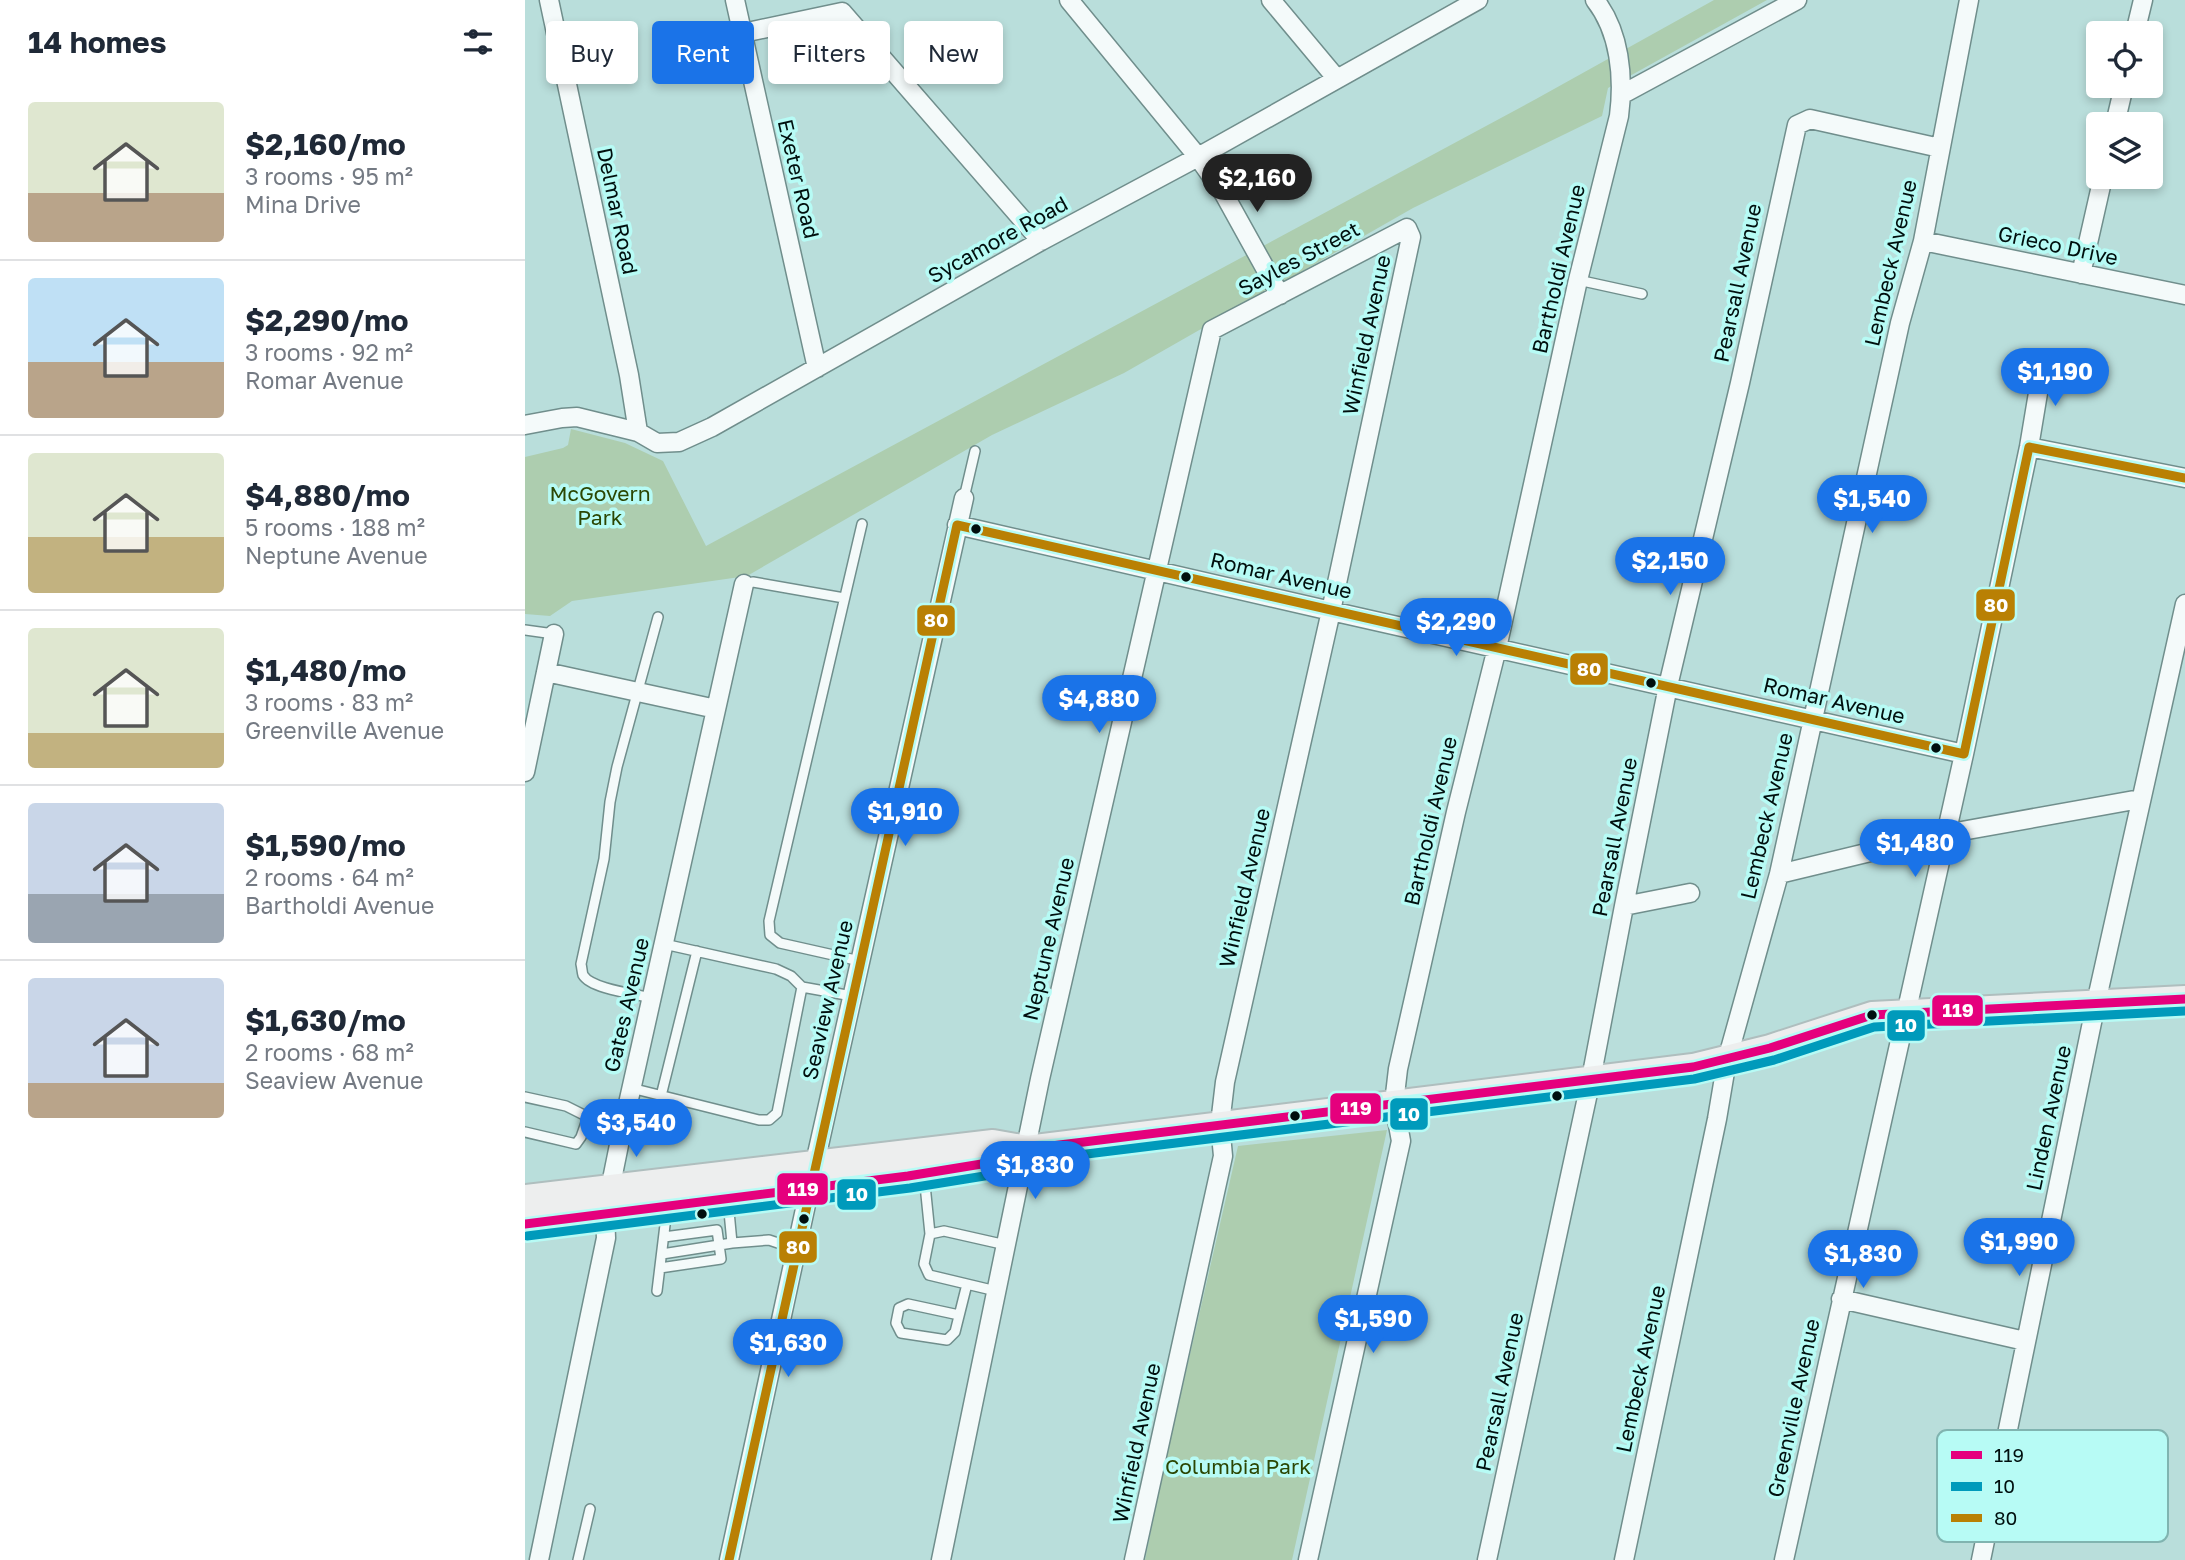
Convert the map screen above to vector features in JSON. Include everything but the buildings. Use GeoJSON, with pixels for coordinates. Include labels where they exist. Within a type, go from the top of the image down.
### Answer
{"type":"FeatureCollection","features":[{"type":"Feature","properties":{"kind":"main road"},"geometry":{"type":"LineString","coordinates":[[525,1224],[924,1173],[1000,1161],[1027,1149],[1693,1067],[1770,1048],[1872,1015],[2185,999]]}},
{"type":"Feature","properties":{"kind":"main road"},"geometry":{"type":"LineString","coordinates":[[525,1198],[993,1143],[1027,1149]]}},
{"type":"Feature","properties":{"kind":"street","name":"Delmar Road"},"geometry":{"type":"LineString","coordinates":[[549,0],[629,375],[638,432]]}},
{"type":"Feature","properties":{"kind":"street","name":"Exeter Road"},"geometry":{"type":"LineString","coordinates":[[735,0],[740,21]]}},
{"type":"Feature","properties":{"kind":"street"},"geometry":{"type":"LineString","coordinates":[[1069,0],[1198,157],[1224,194],[1280,295]]}},
{"type":"Feature","properties":{"kind":"street"},"geometry":{"type":"LineString","coordinates":[[1271,0],[1337,79]]}},
{"type":"Feature","properties":{"kind":"street","name":"Sycamore Road"},"geometry":{"type":"LineString","coordinates":[[525,425],[577,417],[638,432],[657,443],[679,442],[712,427],[1478,0]]}},
{"type":"Feature","properties":{"kind":"street"},"geometry":{"type":"LineString","coordinates":[[1595,0],[1607,15],[1618,52],[1621,95],[1797,0]]}},
{"type":"Feature","properties":{"kind":"street","name":"Lembeck Avenue"},"geometry":{"type":"LineString","coordinates":[[1624,1560],[1717,1119],[1727,1060],[1779,874],[1900,323],[1923,241],[1969,0]]}},
{"type":"Feature","properties":{"kind":"street"},"geometry":{"type":"LineString","coordinates":[[2138,21],[2143,0]]}},
{"type":"Feature","properties":{"kind":"street"},"geometry":{"type":"LineString","coordinates":[[754,31],[842,12],[1041,242]]}},
{"type":"Feature","properties":{"kind":"street","name":"Exeter Road"},"geometry":{"type":"LineString","coordinates":[[754,83],[817,368]]}},
{"type":"Feature","properties":{"kind":"street","name":"Bartholdi Avenue"},"geometry":{"type":"LineString","coordinates":[[1308,1560],[1401,1141],[1394,1103],[1398,1069],[1456,812],[1497,648],[1578,280],[1619,116],[1621,95]]}},
{"type":"Feature","properties":{"kind":"street","name":"Pearsall Avenue"},"geometry":{"type":"LineString","coordinates":[[1487,1560],[1591,1079],[1668,686],[1797,125],[1810,119],[1940,148]]}},
{"type":"Feature","properties":{"kind":"street"},"geometry":{"type":"LineString","coordinates":[[2081,274],[2100,189]]}},
{"type":"Feature","properties":{"kind":"street","name":"Sayles Street"},"geometry":{"type":"LineString","coordinates":[[1212,330],[1407,228]]}},
{"type":"Feature","properties":{"kind":"street","name":"Winfield Avenue"},"geometry":{"type":"LineString","coordinates":[[1134,1560],[1223,1156],[1220,1124],[1225,1082],[1331,611],[1411,237],[1407,228]]}},
{"type":"Feature","properties":{"kind":"street","name":"Grieco Drive"},"geometry":{"type":"LineString","coordinates":[[1923,241],[2185,295]]}},
{"type":"Feature","properties":{"kind":"street","name":"Neptune Avenue"},"geometry":{"type":"LineString","coordinates":[[941,1560],[1043,1065],[1212,330]]}},
{"type":"Feature","properties":{"kind":"street","name":"Greenville Avenue"},"geometry":{"type":"LineString","coordinates":[[1784,1560],[1964,754],[2029,446],[2043,363]]}},
{"type":"Feature","properties":{"kind":"street"},"geometry":{"type":"LineString","coordinates":[[2029,446],[2185,478]]}},
{"type":"Feature","properties":{"kind":"street","name":"Seaview Avenue"},"geometry":{"type":"LineString","coordinates":[[729,1560],[964,498]]}},
{"type":"Feature","properties":{"kind":"street","name":"Romar Avenue"},"geometry":{"type":"LineString","coordinates":[[957,524],[1964,754]]}},
{"type":"Feature","properties":{"kind":"street","name":"Gates Avenue"},"geometry":{"type":"LineString","coordinates":[[539,1560],[606,1238],[605,1214],[631,1088],[744,584]]}},
{"type":"Feature","properties":{"kind":"street","name":"Linden Avenue"},"geometry":{"type":"LineString","coordinates":[[2007,1430],[2096,1003],[2185,604]]}},
{"type":"Feature","properties":{"kind":"street"},"geometry":{"type":"LineString","coordinates":[[525,772],[554,634]]}},
{"type":"Feature","properties":{"kind":"street"},"geometry":{"type":"LineString","coordinates":[[546,671],[716,709]]}},
{"type":"Feature","properties":{"kind":"street"},"geometry":{"type":"LineString","coordinates":[[1779,874],[1945,834],[2140,799]]}},
{"type":"Feature","properties":{"kind":"street"},"geometry":{"type":"LineString","coordinates":[[1624,905],[1690,893]]}},
{"type":"Feature","properties":{"kind":"street"},"geometry":{"type":"LineString","coordinates":[[1841,1299],[2025,1341]]}},
{"type":"Feature","properties":{"kind":"street","name":"Linden Avenue"},"geometry":{"type":"LineString","coordinates":[[1981,1560],[1985,1542]]}},
{"type":"Feature","properties":{"kind":"lane"},"geometry":{"type":"LineString","coordinates":[[1578,280],[1642,294]]}},
{"type":"Feature","properties":{"kind":"lane","name":"Seaview Avenue"},"geometry":{"type":"LineString","coordinates":[[964,498],[975,451]]}},
{"type":"Feature","properties":{"kind":"lane"},"geometry":{"type":"LineString","coordinates":[[860,961],[781,943],[770,935],[769,921],[862,524]]}},
{"type":"Feature","properties":{"kind":"lane"},"geometry":{"type":"LineString","coordinates":[[744,584],[753,582],[844,598]]}},
{"type":"Feature","properties":{"kind":"lane"},"geometry":{"type":"LineString","coordinates":[[652,998],[602,986],[587,979],[582,974],[581,964],[604,859],[617,767],[658,617]]}},
{"type":"Feature","properties":{"kind":"lane"},"geometry":{"type":"LineString","coordinates":[[525,630],[554,634]]}},
{"type":"Feature","properties":{"kind":"lane"},"geometry":{"type":"LineString","coordinates":[[664,944],[776,969],[791,976],[802,987],[852,996]]}},
{"type":"Feature","properties":{"kind":"lane"},"geometry":{"type":"LineString","coordinates":[[661,1096],[697,951]]}},
{"type":"Feature","properties":{"kind":"lane"},"geometry":{"type":"LineString","coordinates":[[631,1088],[759,1120],[769,1120],[777,1113],[802,987]]}},
{"type":"Feature","properties":{"kind":"lane"},"geometry":{"type":"LineString","coordinates":[[525,1097],[566,1106],[587,1117],[624,1122]]}},
{"type":"Feature","properties":{"kind":"lane"},"geometry":{"type":"LineString","coordinates":[[525,1132],[576,1144],[587,1117]]}},
{"type":"Feature","properties":{"kind":"lane"},"geometry":{"type":"LineString","coordinates":[[924,1173],[930,1234],[924,1264],[929,1275],[996,1291]]}},
{"type":"Feature","properties":{"kind":"lane"},"geometry":{"type":"LineString","coordinates":[[728,1199],[732,1243]]}},
{"type":"Feature","properties":{"kind":"lane"},"geometry":{"type":"LineString","coordinates":[[657,1291],[665,1225],[662,1207]]}},
{"type":"Feature","properties":{"kind":"lane"},"geometry":{"type":"LineString","coordinates":[[660,1268],[721,1259],[717,1230],[664,1237]]}},
{"type":"Feature","properties":{"kind":"lane"},"geometry":{"type":"LineString","coordinates":[[930,1234],[944,1231],[1006,1245]]}},
{"type":"Feature","properties":{"kind":"lane"},"geometry":{"type":"LineString","coordinates":[[661,1254],[769,1240],[796,1249]]}},
{"type":"Feature","properties":{"kind":"lane"},"geometry":{"type":"LineString","coordinates":[[959,1315],[908,1304],[899,1308],[896,1323],[901,1334],[947,1340],[955,1332],[967,1284]]}},
{"type":"Feature","properties":{"kind":"lane"},"geometry":{"type":"LineString","coordinates":[[578,1560],[590,1509]]}},
{"type":"Feature","properties":{"kind":"green space","name":"McGovern Park"},"geometry":{"type":"Polygon","coordinates":[[[1714,0],[1767,0],[1608,88],[1602,116],[1413,208],[1124,373],[992,435],[747,576],[572,601],[550,616],[525,614],[525,457],[568,445],[571,429],[625,443],[663,461],[706,546],[1536,99],[1714,0]]]}},
{"type":"Feature","properties":{"kind":"green space","name":"Columbia Park"},"geometry":{"type":"Polygon","coordinates":[[[1387,1130],[1292,1560],[1145,1560],[1238,1146],[1387,1130]]]}},
{"type":"Feature","properties":{"kind":"transit line","name":"80"},"geometry":{"type":"LineString","coordinates":[[729,1560],[957,525],[1964,754],[2029,447],[2185,478]]}},
{"type":"Feature","properties":{"kind":"transit line","name":"119"},"geometry":{"type":"LineString","coordinates":[[525,1224],[908,1176],[1000,1161],[1027,1149],[1693,1067],[1770,1048],[1872,1015],[2185,999]]}},
{"type":"Feature","properties":{"kind":"transit line","name":"10"},"geometry":{"type":"LineString","coordinates":[[527,1236],[910,1188],[1003,1173],[1030,1161],[1694,1079],[1774,1060],[1874,1027],[2185,1011]]}}]}
